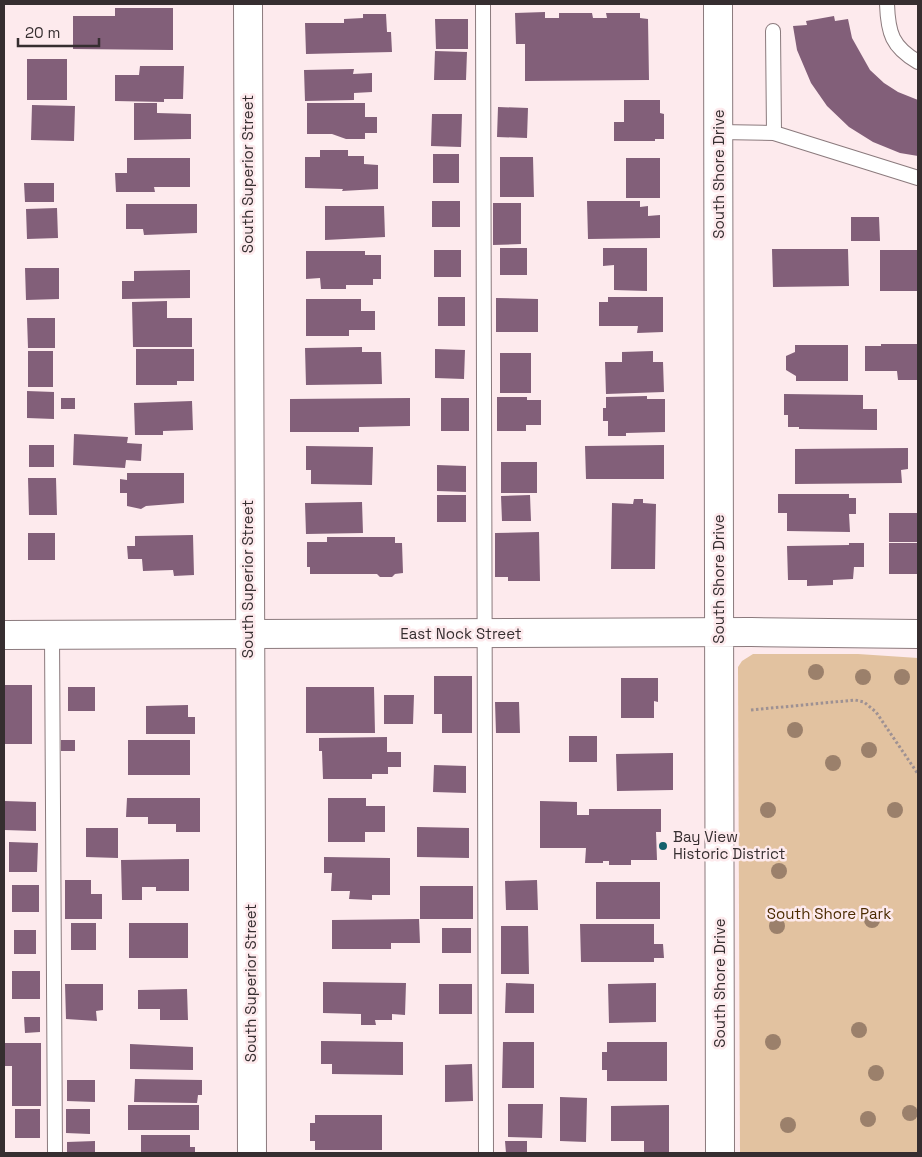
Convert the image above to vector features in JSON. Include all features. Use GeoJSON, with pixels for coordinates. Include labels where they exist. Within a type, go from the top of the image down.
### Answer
{"type":"FeatureCollection","features":[{"type":"Feature","properties":{"kind":"street","name":"South Superior Street"},"geometry":{"type":"LineString","coordinates":[[248,4],[248,634],[252,1153]]}},
{"type":"Feature","properties":{"kind":"street","name":"South Shore Drive"},"geometry":{"type":"LineString","coordinates":[[718,4],[720,1153]]}},
{"type":"Feature","properties":{"kind":"street","name":"East Nock Street"},"geometry":{"type":"LineString","coordinates":[[4,635],[719,632],[918,634]]}},
{"type":"Feature","properties":{"kind":"lane"},"geometry":{"type":"LineString","coordinates":[[483,4],[486,1153]]}},
{"type":"Feature","properties":{"kind":"lane"},"geometry":{"type":"LineString","coordinates":[[887,4],[888,29],[902,53],[918,62]]}},
{"type":"Feature","properties":{"kind":"lane"},"geometry":{"type":"LineString","coordinates":[[773,31],[774,133]]}},
{"type":"Feature","properties":{"kind":"lane"},"geometry":{"type":"LineString","coordinates":[[718,132],[774,133],[918,178]]}},
{"type":"Feature","properties":{"kind":"lane"},"geometry":{"type":"LineString","coordinates":[[52,635],[54,1153]]}},
{"type":"Feature","properties":{"kind":"path"},"geometry":{"type":"LineString","coordinates":[[751,710],[855,700],[864,702],[876,712],[918,774]]}},
{"type":"Feature","properties":{"kind":"green space","name":"South Shore Park"},"geometry":{"type":"Polygon","coordinates":[[[753,654],[858,654],[918,658],[918,1153],[740,1153],[738,667],[742,661],[753,654]]]}},
{"type":"Feature","properties":{"kind":"building"},"geometry":{"type":"Polygon","coordinates":[[[115,8],[173,8],[173,50],[73,49],[73,16],[115,16],[115,8]]]}},
{"type":"Feature","properties":{"kind":"building"},"geometry":{"type":"Polygon","coordinates":[[[545,12],[545,18],[559,18],[559,13],[592,13],[593,18],[607,18],[606,13],[640,13],[640,18],[648,19],[649,80],[525,81],[525,44],[516,44],[515,13],[545,12]]]}},
{"type":"Feature","properties":{"kind":"building"},"geometry":{"type":"Polygon","coordinates":[[[363,14],[386,14],[387,32],[391,32],[392,52],[306,54],[305,23],[344,23],[344,19],[363,18],[363,14]]]}},
{"type":"Feature","properties":{"kind":"building"},"geometry":{"type":"Polygon","coordinates":[[[834,16],[835,21],[848,19],[852,38],[870,70],[884,83],[898,92],[918,100],[918,156],[900,153],[873,142],[849,127],[827,106],[811,83],[797,50],[793,26],[807,25],[806,21],[834,16]]]}},
{"type":"Feature","properties":{"kind":"building"},"geometry":{"type":"Polygon","coordinates":[[[435,19],[468,19],[468,49],[436,49],[435,19]]]}},
{"type":"Feature","properties":{"kind":"building"},"geometry":{"type":"Polygon","coordinates":[[[435,51],[467,52],[466,80],[434,80],[435,51]]]}},
{"type":"Feature","properties":{"kind":"building"},"geometry":{"type":"Polygon","coordinates":[[[27,59],[67,59],[67,100],[27,100],[27,59]]]}},
{"type":"Feature","properties":{"kind":"building"},"geometry":{"type":"Polygon","coordinates":[[[140,66],[184,66],[183,99],[164,99],[164,102],[115,101],[115,75],[139,75],[140,66]]]}},
{"type":"Feature","properties":{"kind":"building"},"geometry":{"type":"Polygon","coordinates":[[[354,69],[353,74],[372,73],[372,92],[354,93],[354,100],[305,101],[304,70],[354,69]]]}},
{"type":"Feature","properties":{"kind":"building"},"geometry":{"type":"Polygon","coordinates":[[[624,100],[660,100],[660,113],[664,114],[664,139],[655,139],[655,141],[614,141],[614,122],[624,122],[624,100]]]}},
{"type":"Feature","properties":{"kind":"building"},"geometry":{"type":"Polygon","coordinates":[[[134,103],[157,103],[157,113],[191,114],[191,139],[134,140],[134,103]]]}},
{"type":"Feature","properties":{"kind":"building"},"geometry":{"type":"Polygon","coordinates":[[[307,103],[365,103],[365,117],[377,117],[377,133],[365,133],[365,139],[346,139],[332,134],[307,134],[307,103]]]}},
{"type":"Feature","properties":{"kind":"building"},"geometry":{"type":"Polygon","coordinates":[[[32,105],[75,106],[74,141],[31,140],[32,105]]]}},
{"type":"Feature","properties":{"kind":"building"},"geometry":{"type":"Polygon","coordinates":[[[498,107],[528,108],[527,138],[497,137],[498,107]]]}},
{"type":"Feature","properties":{"kind":"building"},"geometry":{"type":"Polygon","coordinates":[[[432,114],[462,114],[461,147],[431,146],[432,114]]]}},
{"type":"Feature","properties":{"kind":"building"},"geometry":{"type":"Polygon","coordinates":[[[320,150],[348,150],[348,156],[364,156],[364,164],[378,165],[378,189],[342,191],[343,189],[305,188],[305,157],[320,157],[320,150]]]}},
{"type":"Feature","properties":{"kind":"building"},"geometry":{"type":"Polygon","coordinates":[[[433,154],[459,154],[459,183],[433,183],[433,154]]]}},
{"type":"Feature","properties":{"kind":"building"},"geometry":{"type":"Polygon","coordinates":[[[500,157],[533,157],[534,197],[500,197],[500,157]]]}},
{"type":"Feature","properties":{"kind":"building"},"geometry":{"type":"Polygon","coordinates":[[[127,158],[190,158],[190,187],[154,187],[155,192],[116,192],[115,173],[127,173],[127,158]]]}},
{"type":"Feature","properties":{"kind":"building"},"geometry":{"type":"Polygon","coordinates":[[[626,158],[660,158],[660,198],[626,198],[626,158]]]}},
{"type":"Feature","properties":{"kind":"building"},"geometry":{"type":"Polygon","coordinates":[[[24,183],[54,183],[54,202],[25,202],[24,183]]]}},
{"type":"Feature","properties":{"kind":"building"},"geometry":{"type":"Polygon","coordinates":[[[432,201],[460,201],[460,227],[432,227],[432,201]]]}},
{"type":"Feature","properties":{"kind":"building"},"geometry":{"type":"Polygon","coordinates":[[[587,201],[640,201],[640,207],[648,206],[648,216],[660,215],[660,238],[588,239],[587,201]]]}},
{"type":"Feature","properties":{"kind":"building"},"geometry":{"type":"Polygon","coordinates":[[[493,203],[521,203],[521,244],[493,245],[493,203]]]}},
{"type":"Feature","properties":{"kind":"building"},"geometry":{"type":"Polygon","coordinates":[[[126,204],[197,204],[197,233],[144,235],[143,229],[126,229],[126,204]]]}},
{"type":"Feature","properties":{"kind":"building"},"geometry":{"type":"Polygon","coordinates":[[[325,206],[384,206],[385,237],[325,240],[325,206]]]}},
{"type":"Feature","properties":{"kind":"building"},"geometry":{"type":"Polygon","coordinates":[[[57,208],[58,238],[27,239],[26,209],[57,208]]]}},
{"type":"Feature","properties":{"kind":"building"},"geometry":{"type":"Polygon","coordinates":[[[851,217],[879,217],[880,241],[851,241],[851,217]]]}},
{"type":"Feature","properties":{"kind":"building"},"geometry":{"type":"Polygon","coordinates":[[[500,248],[527,248],[527,275],[500,275],[500,248]]]}},
{"type":"Feature","properties":{"kind":"building"},"geometry":{"type":"Polygon","coordinates":[[[603,248],[647,248],[647,291],[614,290],[614,265],[603,266],[603,248]]]}},
{"type":"Feature","properties":{"kind":"building"},"geometry":{"type":"Polygon","coordinates":[[[772,249],[848,249],[849,286],[773,287],[772,249]]]}},
{"type":"Feature","properties":{"kind":"building"},"geometry":{"type":"Polygon","coordinates":[[[434,250],[461,250],[461,277],[434,277],[434,250]]]}},
{"type":"Feature","properties":{"kind":"building"},"geometry":{"type":"Polygon","coordinates":[[[880,250],[918,250],[918,291],[880,291],[880,250]]]}},
{"type":"Feature","properties":{"kind":"building"},"geometry":{"type":"Polygon","coordinates":[[[306,251],[365,251],[365,255],[381,255],[381,279],[373,279],[373,285],[346,285],[346,289],[321,289],[320,278],[306,279],[306,251]]]}},
{"type":"Feature","properties":{"kind":"building"},"geometry":{"type":"Polygon","coordinates":[[[25,268],[59,268],[59,299],[26,300],[25,268]]]}},
{"type":"Feature","properties":{"kind":"building"},"geometry":{"type":"Polygon","coordinates":[[[190,270],[190,298],[122,299],[122,281],[134,281],[134,271],[190,270]]]}},
{"type":"Feature","properties":{"kind":"building"},"geometry":{"type":"Polygon","coordinates":[[[438,297],[465,297],[465,326],[438,326],[438,297]]]}},
{"type":"Feature","properties":{"kind":"building"},"geometry":{"type":"Polygon","coordinates":[[[608,297],[663,297],[663,332],[637,333],[638,326],[599,326],[599,302],[608,302],[608,297]]]}},
{"type":"Feature","properties":{"kind":"building"},"geometry":{"type":"Polygon","coordinates":[[[496,298],[538,299],[538,332],[496,332],[496,298]]]}},
{"type":"Feature","properties":{"kind":"building"},"geometry":{"type":"Polygon","coordinates":[[[306,299],[361,299],[361,311],[375,311],[375,330],[349,330],[349,336],[306,336],[306,299]]]}},
{"type":"Feature","properties":{"kind":"building"},"geometry":{"type":"Polygon","coordinates":[[[167,301],[167,318],[192,318],[192,347],[133,347],[132,302],[167,301]]]}},
{"type":"Feature","properties":{"kind":"building"},"geometry":{"type":"Polygon","coordinates":[[[27,318],[55,318],[55,348],[28,348],[27,318]]]}},
{"type":"Feature","properties":{"kind":"building"},"geometry":{"type":"Polygon","coordinates":[[[881,344],[918,344],[918,380],[898,380],[897,371],[865,371],[865,346],[881,346],[881,344]]]}},
{"type":"Feature","properties":{"kind":"building"},"geometry":{"type":"Polygon","coordinates":[[[795,345],[848,345],[848,381],[796,381],[796,376],[786,370],[786,356],[795,352],[795,345]]]}},
{"type":"Feature","properties":{"kind":"building"},"geometry":{"type":"Polygon","coordinates":[[[362,347],[362,352],[381,352],[382,384],[306,385],[305,348],[362,347]]]}},
{"type":"Feature","properties":{"kind":"building"},"geometry":{"type":"Polygon","coordinates":[[[136,349],[194,349],[194,381],[177,381],[177,385],[136,385],[136,349]]]}},
{"type":"Feature","properties":{"kind":"building"},"geometry":{"type":"Polygon","coordinates":[[[435,349],[465,350],[464,379],[435,378],[435,349]]]}},
{"type":"Feature","properties":{"kind":"building"},"geometry":{"type":"Polygon","coordinates":[[[28,351],[53,351],[53,387],[28,387],[28,351]]]}},
{"type":"Feature","properties":{"kind":"building"},"geometry":{"type":"Polygon","coordinates":[[[653,351],[653,362],[663,362],[664,392],[606,394],[605,362],[622,362],[622,352],[653,351]]]}},
{"type":"Feature","properties":{"kind":"building"},"geometry":{"type":"Polygon","coordinates":[[[500,353],[531,353],[531,393],[500,393],[500,353]]]}},
{"type":"Feature","properties":{"kind":"building"},"geometry":{"type":"Polygon","coordinates":[[[27,391],[54,392],[54,419],[27,418],[27,391]]]}},
{"type":"Feature","properties":{"kind":"building"},"geometry":{"type":"Polygon","coordinates":[[[784,394],[863,395],[863,409],[877,409],[877,430],[799,429],[799,427],[788,427],[788,415],[784,415],[784,394]]]}},
{"type":"Feature","properties":{"kind":"building"},"geometry":{"type":"Polygon","coordinates":[[[647,396],[647,399],[665,399],[665,432],[626,433],[626,436],[608,436],[608,421],[603,421],[603,408],[606,408],[606,397],[647,396]]]}},
{"type":"Feature","properties":{"kind":"building"},"geometry":{"type":"Polygon","coordinates":[[[497,397],[527,397],[527,400],[541,400],[541,425],[526,425],[526,431],[497,431],[497,397]]]}},
{"type":"Feature","properties":{"kind":"building"},"geometry":{"type":"Polygon","coordinates":[[[61,398],[75,398],[75,409],[61,409],[61,398]]]}},
{"type":"Feature","properties":{"kind":"building"},"geometry":{"type":"Polygon","coordinates":[[[410,398],[410,426],[359,427],[359,432],[290,432],[290,399],[410,398]]]}},
{"type":"Feature","properties":{"kind":"building"},"geometry":{"type":"Polygon","coordinates":[[[441,398],[469,398],[469,431],[441,431],[441,398]]]}},
{"type":"Feature","properties":{"kind":"building"},"geometry":{"type":"Polygon","coordinates":[[[192,401],[193,430],[163,431],[163,435],[135,435],[134,403],[192,401]]]}},
{"type":"Feature","properties":{"kind":"building"},"geometry":{"type":"Polygon","coordinates":[[[74,434],[128,437],[127,443],[142,444],[141,461],[126,460],[125,468],[73,465],[74,434]]]}},
{"type":"Feature","properties":{"kind":"building"},"geometry":{"type":"Polygon","coordinates":[[[29,445],[54,445],[54,467],[29,467],[29,445]]]}},
{"type":"Feature","properties":{"kind":"building"},"geometry":{"type":"Polygon","coordinates":[[[664,445],[664,479],[586,479],[585,446],[664,445]]]}},
{"type":"Feature","properties":{"kind":"building"},"geometry":{"type":"Polygon","coordinates":[[[306,446],[373,447],[372,485],[311,484],[311,470],[306,470],[306,446]]]}},
{"type":"Feature","properties":{"kind":"building"},"geometry":{"type":"Polygon","coordinates":[[[908,448],[908,469],[901,470],[902,483],[795,484],[795,449],[908,448]]]}},
{"type":"Feature","properties":{"kind":"building"},"geometry":{"type":"Polygon","coordinates":[[[501,462],[537,462],[537,493],[501,493],[501,462]]]}},
{"type":"Feature","properties":{"kind":"building"},"geometry":{"type":"Polygon","coordinates":[[[437,465],[466,466],[466,492],[437,491],[437,465]]]}},
{"type":"Feature","properties":{"kind":"building"},"geometry":{"type":"Polygon","coordinates":[[[127,473],[184,473],[184,503],[146,506],[141,509],[127,506],[127,493],[120,493],[120,479],[127,480],[127,473]]]}},
{"type":"Feature","properties":{"kind":"building"},"geometry":{"type":"Polygon","coordinates":[[[28,478],[56,478],[57,515],[29,515],[28,478]]]}},
{"type":"Feature","properties":{"kind":"building"},"geometry":{"type":"Polygon","coordinates":[[[778,494],[849,494],[849,498],[856,498],[856,514],[849,514],[850,532],[787,531],[787,513],[778,513],[778,494]]]}},
{"type":"Feature","properties":{"kind":"building"},"geometry":{"type":"Polygon","coordinates":[[[437,495],[466,495],[466,522],[437,522],[437,495]]]}},
{"type":"Feature","properties":{"kind":"building"},"geometry":{"type":"Polygon","coordinates":[[[530,495],[531,521],[502,521],[501,496],[530,495]]]}},
{"type":"Feature","properties":{"kind":"building"},"geometry":{"type":"Polygon","coordinates":[[[634,499],[643,499],[643,503],[656,504],[655,569],[611,569],[612,503],[633,504],[634,499]]]}},
{"type":"Feature","properties":{"kind":"building"},"geometry":{"type":"Polygon","coordinates":[[[362,502],[363,533],[306,534],[305,503],[362,502]]]}},
{"type":"Feature","properties":{"kind":"building"},"geometry":{"type":"Polygon","coordinates":[[[889,513],[918,513],[918,542],[889,542],[889,513]]]}},
{"type":"Feature","properties":{"kind":"building"},"geometry":{"type":"Polygon","coordinates":[[[539,532],[540,581],[508,581],[508,577],[495,577],[495,533],[539,532]]]}},
{"type":"Feature","properties":{"kind":"building"},"geometry":{"type":"Polygon","coordinates":[[[28,533],[55,533],[55,560],[28,560],[28,533]]]}},
{"type":"Feature","properties":{"kind":"building"},"geometry":{"type":"Polygon","coordinates":[[[193,535],[194,575],[174,576],[173,570],[143,571],[142,559],[128,559],[127,546],[135,546],[135,536],[193,535]]]}},
{"type":"Feature","properties":{"kind":"building"},"geometry":{"type":"Polygon","coordinates":[[[327,537],[395,537],[395,543],[402,543],[403,573],[395,574],[392,577],[380,577],[377,574],[310,574],[310,567],[307,567],[307,542],[327,542],[327,537]]]}},
{"type":"Feature","properties":{"kind":"building"},"geometry":{"type":"Polygon","coordinates":[[[849,543],[864,543],[864,567],[854,567],[853,579],[833,580],[833,585],[807,586],[807,580],[788,580],[787,546],[849,545],[849,543]]]}},
{"type":"Feature","properties":{"kind":"building"},"geometry":{"type":"Polygon","coordinates":[[[889,543],[918,543],[918,574],[889,574],[889,543]]]}},
{"type":"Feature","properties":{"kind":"building"},"geometry":{"type":"Polygon","coordinates":[[[434,676],[472,676],[472,733],[442,733],[442,714],[434,714],[434,676]]]}},
{"type":"Feature","properties":{"kind":"building"},"geometry":{"type":"Polygon","coordinates":[[[621,678],[658,678],[658,702],[654,701],[654,718],[621,718],[621,678]]]}},
{"type":"Feature","properties":{"kind":"building"},"geometry":{"type":"Polygon","coordinates":[[[4,685],[32,685],[32,744],[4,744],[4,685]]]}},
{"type":"Feature","properties":{"kind":"building"},"geometry":{"type":"Polygon","coordinates":[[[68,687],[95,687],[95,711],[68,711],[68,687]]]}},
{"type":"Feature","properties":{"kind":"building"},"geometry":{"type":"Polygon","coordinates":[[[306,687],[374,687],[375,733],[306,733],[306,687]]]}},
{"type":"Feature","properties":{"kind":"building"},"geometry":{"type":"Polygon","coordinates":[[[384,695],[414,695],[413,724],[384,724],[384,695]]]}},
{"type":"Feature","properties":{"kind":"building"},"geometry":{"type":"Polygon","coordinates":[[[495,702],[519,702],[520,733],[496,733],[495,702]]]}},
{"type":"Feature","properties":{"kind":"building"},"geometry":{"type":"Polygon","coordinates":[[[188,705],[188,717],[195,717],[195,734],[146,734],[146,706],[188,705]]]}},
{"type":"Feature","properties":{"kind":"building"},"geometry":{"type":"Polygon","coordinates":[[[569,736],[597,736],[597,762],[569,762],[569,736]]]}},
{"type":"Feature","properties":{"kind":"building"},"geometry":{"type":"Polygon","coordinates":[[[387,737],[387,752],[401,752],[401,767],[388,767],[388,774],[372,774],[372,779],[323,779],[322,751],[319,751],[319,738],[387,737]]]}},
{"type":"Feature","properties":{"kind":"building"},"geometry":{"type":"Polygon","coordinates":[[[61,740],[75,740],[75,751],[61,751],[61,740]]]}},
{"type":"Feature","properties":{"kind":"building"},"geometry":{"type":"Polygon","coordinates":[[[128,740],[190,740],[190,775],[128,775],[128,740]]]}},
{"type":"Feature","properties":{"kind":"building"},"geometry":{"type":"Polygon","coordinates":[[[673,753],[673,790],[617,791],[616,754],[673,753]]]}},
{"type":"Feature","properties":{"kind":"building"},"geometry":{"type":"Polygon","coordinates":[[[434,765],[466,766],[466,793],[433,792],[434,765]]]}},
{"type":"Feature","properties":{"kind":"building"},"geometry":{"type":"Polygon","coordinates":[[[127,798],[200,798],[200,832],[176,832],[176,824],[148,824],[148,817],[126,817],[127,798]]]}},
{"type":"Feature","properties":{"kind":"building"},"geometry":{"type":"Polygon","coordinates":[[[328,798],[366,798],[366,806],[385,806],[385,832],[365,832],[365,842],[328,842],[328,798]]]}},
{"type":"Feature","properties":{"kind":"building"},"geometry":{"type":"Polygon","coordinates":[[[4,801],[36,802],[36,831],[4,830],[4,801]]]}},
{"type":"Feature","properties":{"kind":"building"},"geometry":{"type":"Polygon","coordinates":[[[540,801],[577,802],[577,815],[589,815],[589,809],[661,809],[661,832],[656,832],[657,860],[631,860],[631,865],[609,865],[609,861],[585,863],[586,848],[540,848],[540,801]]]}},
{"type":"Feature","properties":{"kind":"building"},"geometry":{"type":"Polygon","coordinates":[[[417,827],[469,828],[469,858],[417,857],[417,827]]]}},
{"type":"Feature","properties":{"kind":"building"},"geometry":{"type":"Polygon","coordinates":[[[86,828],[118,828],[118,858],[86,857],[86,828]]]}},
{"type":"Feature","properties":{"kind":"building"},"geometry":{"type":"Polygon","coordinates":[[[9,842],[38,843],[37,872],[9,872],[9,842]]]}},
{"type":"Feature","properties":{"kind":"building"},"geometry":{"type":"Polygon","coordinates":[[[324,857],[390,858],[390,895],[372,895],[372,900],[349,899],[350,891],[331,891],[332,873],[324,873],[324,857]]]}},
{"type":"Feature","properties":{"kind":"building"},"geometry":{"type":"Polygon","coordinates":[[[189,859],[189,891],[156,891],[156,887],[142,887],[142,900],[122,900],[121,860],[189,859]]]}},
{"type":"Feature","properties":{"kind":"building"},"geometry":{"type":"Polygon","coordinates":[[[65,880],[91,880],[91,894],[102,894],[102,919],[65,919],[65,880]]]}},
{"type":"Feature","properties":{"kind":"building"},"geometry":{"type":"Polygon","coordinates":[[[537,880],[538,910],[506,910],[505,881],[537,880]]]}},
{"type":"Feature","properties":{"kind":"building"},"geometry":{"type":"Polygon","coordinates":[[[596,882],[660,882],[660,919],[596,919],[596,882]]]}},
{"type":"Feature","properties":{"kind":"building"},"geometry":{"type":"Polygon","coordinates":[[[12,885],[39,885],[39,912],[12,912],[12,885]]]}},
{"type":"Feature","properties":{"kind":"building"},"geometry":{"type":"Polygon","coordinates":[[[420,886],[473,886],[473,919],[420,919],[420,886]]]}},
{"type":"Feature","properties":{"kind":"building"},"geometry":{"type":"Polygon","coordinates":[[[419,919],[420,943],[391,943],[391,949],[332,949],[332,920],[419,919]]]}},
{"type":"Feature","properties":{"kind":"building"},"geometry":{"type":"Polygon","coordinates":[[[71,923],[96,923],[96,950],[71,950],[71,923]]]}},
{"type":"Feature","properties":{"kind":"building"},"geometry":{"type":"Polygon","coordinates":[[[129,923],[188,923],[188,958],[129,958],[129,923]]]}},
{"type":"Feature","properties":{"kind":"building"},"geometry":{"type":"Polygon","coordinates":[[[580,924],[654,924],[654,944],[663,944],[664,958],[654,958],[654,962],[581,962],[580,924]]]}},
{"type":"Feature","properties":{"kind":"building"},"geometry":{"type":"Polygon","coordinates":[[[501,926],[528,926],[529,974],[501,974],[501,926]]]}},
{"type":"Feature","properties":{"kind":"building"},"geometry":{"type":"Polygon","coordinates":[[[442,928],[471,928],[471,953],[442,953],[442,928]]]}},
{"type":"Feature","properties":{"kind":"building"},"geometry":{"type":"Polygon","coordinates":[[[14,930],[36,930],[36,954],[14,954],[14,930]]]}},
{"type":"Feature","properties":{"kind":"building"},"geometry":{"type":"Polygon","coordinates":[[[12,971],[40,971],[40,999],[12,999],[12,971]]]}},
{"type":"Feature","properties":{"kind":"building"},"geometry":{"type":"Polygon","coordinates":[[[323,982],[406,983],[405,1015],[392,1014],[392,1020],[375,1020],[376,1025],[361,1025],[361,1014],[323,1013],[323,982]]]}},
{"type":"Feature","properties":{"kind":"building"},"geometry":{"type":"Polygon","coordinates":[[[506,983],[534,984],[534,1013],[505,1013],[506,983]]]}},
{"type":"Feature","properties":{"kind":"building"},"geometry":{"type":"Polygon","coordinates":[[[656,983],[656,1022],[609,1023],[608,984],[656,983]]]}},
{"type":"Feature","properties":{"kind":"building"},"geometry":{"type":"Polygon","coordinates":[[[65,984],[103,984],[103,1010],[96,1011],[97,1021],[66,1019],[65,984]]]}},
{"type":"Feature","properties":{"kind":"building"},"geometry":{"type":"Polygon","coordinates":[[[439,984],[472,984],[472,1014],[439,1014],[439,984]]]}},
{"type":"Feature","properties":{"kind":"building"},"geometry":{"type":"Polygon","coordinates":[[[187,989],[188,1020],[160,1020],[160,1009],[138,1009],[138,990],[187,989]]]}},
{"type":"Feature","properties":{"kind":"building"},"geometry":{"type":"Polygon","coordinates":[[[24,1017],[40,1017],[40,1032],[25,1033],[24,1017]]]}},
{"type":"Feature","properties":{"kind":"building"},"geometry":{"type":"Polygon","coordinates":[[[321,1041],[403,1042],[403,1075],[332,1074],[332,1064],[321,1064],[321,1041]]]}},
{"type":"Feature","properties":{"kind":"building"},"geometry":{"type":"Polygon","coordinates":[[[503,1042],[534,1042],[534,1088],[502,1088],[503,1042]]]}},
{"type":"Feature","properties":{"kind":"building"},"geometry":{"type":"Polygon","coordinates":[[[607,1042],[667,1042],[667,1081],[607,1081],[607,1070],[602,1070],[602,1052],[607,1052],[607,1042]]]}},
{"type":"Feature","properties":{"kind":"building"},"geometry":{"type":"Polygon","coordinates":[[[4,1043],[41,1043],[41,1106],[12,1106],[12,1066],[4,1066],[4,1043]]]}},
{"type":"Feature","properties":{"kind":"building"},"geometry":{"type":"Polygon","coordinates":[[[130,1044],[193,1047],[193,1070],[130,1069],[130,1044]]]}},
{"type":"Feature","properties":{"kind":"building"},"geometry":{"type":"Polygon","coordinates":[[[472,1064],[473,1101],[445,1102],[445,1065],[472,1064]]]}},
{"type":"Feature","properties":{"kind":"building"},"geometry":{"type":"Polygon","coordinates":[[[135,1079],[202,1080],[202,1095],[198,1095],[197,1103],[134,1102],[135,1079]]]}},
{"type":"Feature","properties":{"kind":"building"},"geometry":{"type":"Polygon","coordinates":[[[67,1080],[95,1080],[95,1102],[67,1101],[67,1080]]]}},
{"type":"Feature","properties":{"kind":"building"},"geometry":{"type":"Polygon","coordinates":[[[560,1097],[587,1098],[586,1142],[560,1141],[560,1097]]]}},
{"type":"Feature","properties":{"kind":"building"},"geometry":{"type":"Polygon","coordinates":[[[508,1104],[543,1104],[542,1138],[508,1137],[508,1104]]]}},
{"type":"Feature","properties":{"kind":"building"},"geometry":{"type":"Polygon","coordinates":[[[128,1105],[199,1105],[199,1130],[128,1130],[128,1105]]]}},
{"type":"Feature","properties":{"kind":"building"},"geometry":{"type":"Polygon","coordinates":[[[669,1105],[669,1153],[644,1153],[644,1141],[611,1141],[611,1106],[669,1105]]]}},
{"type":"Feature","properties":{"kind":"building"},"geometry":{"type":"Polygon","coordinates":[[[15,1109],[40,1109],[40,1138],[15,1138],[15,1109]]]}},
{"type":"Feature","properties":{"kind":"building"},"geometry":{"type":"Polygon","coordinates":[[[66,1109],[90,1109],[90,1134],[66,1133],[66,1109]]]}},
{"type":"Feature","properties":{"kind":"building"},"geometry":{"type":"Polygon","coordinates":[[[315,1115],[382,1115],[382,1150],[315,1150],[315,1141],[310,1141],[310,1123],[315,1123],[315,1115]]]}},
{"type":"Feature","properties":{"kind":"building"},"geometry":{"type":"Polygon","coordinates":[[[141,1135],[190,1135],[190,1147],[195,1147],[195,1153],[141,1153],[141,1135]]]}},
{"type":"Feature","properties":{"kind":"building"},"geometry":{"type":"Polygon","coordinates":[[[95,1141],[95,1153],[67,1153],[67,1142],[95,1141]]]}},
{"type":"Feature","properties":{"kind":"building"},"geometry":{"type":"Polygon","coordinates":[[[505,1141],[527,1141],[527,1153],[506,1153],[505,1141]]]}},
{"type":"Feature","properties":{"kind":"place","name":"Bay View Historic District"},"geometry":{"type":"Point","coordinates":[663,846]}}]}
